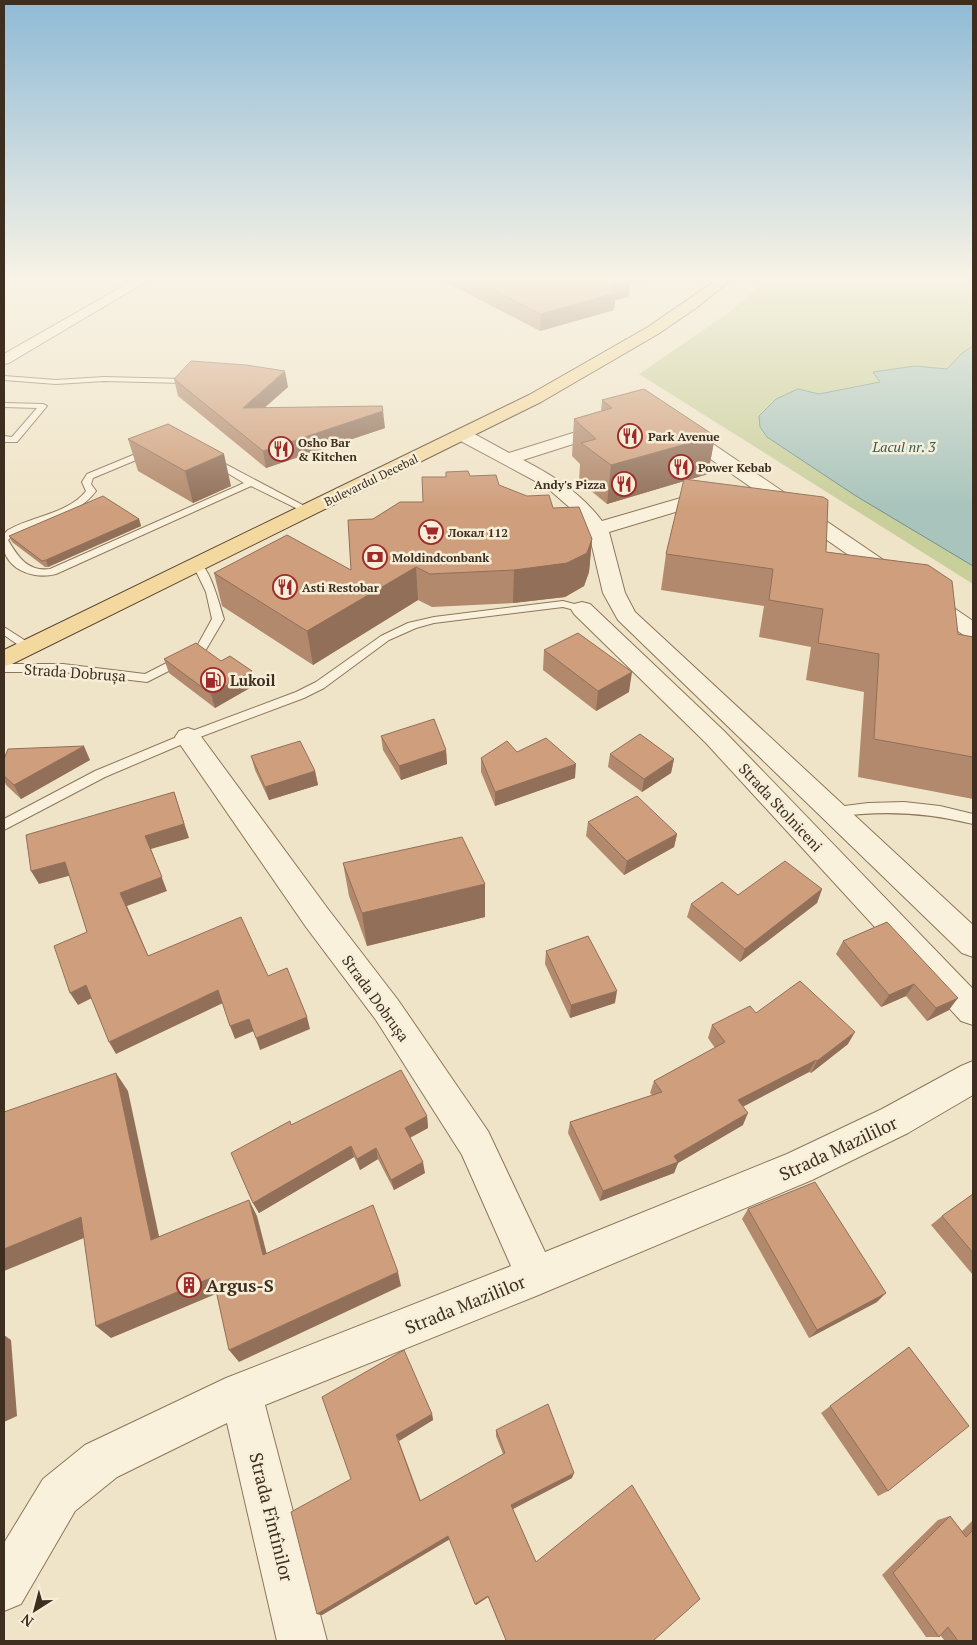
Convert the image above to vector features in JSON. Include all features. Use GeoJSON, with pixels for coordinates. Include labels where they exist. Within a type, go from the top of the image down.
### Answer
{"type":"FeatureCollection","features":[{"type":"Feature","properties":{"kind":"main road","name":"Bulevardul Decebal"},"geometry":{"type":"LineString","coordinates":[[4,659],[506,414],[613,355]]}},
{"type":"Feature","properties":{"kind":"street"},"geometry":{"type":"LineString","coordinates":[[507,459],[628,420]]}},
{"type":"Feature","properties":{"kind":"street"},"geometry":{"type":"LineString","coordinates":[[668,421],[973,631]]}},
{"type":"Feature","properties":{"kind":"street"},"geometry":{"type":"LineString","coordinates":[[463,435],[559,488],[583,509],[598,529],[614,593],[626,615],[973,944]]}},
{"type":"Feature","properties":{"kind":"street"},"geometry":{"type":"LineString","coordinates":[[598,529],[754,482]]}},
{"type":"Feature","properties":{"kind":"street","name":"Strada Stolniceni"},"geometry":{"type":"LineString","coordinates":[[582,609],[715,736],[973,1011]]}},
{"type":"Feature","properties":{"kind":"street","name":"Strada Dobrușa"},"geometry":{"type":"LineString","coordinates":[[188,737],[317,918],[388,1010],[475,1142],[536,1276]]}},
{"type":"Feature","properties":{"kind":"street","name":"Strada Mazililor"},"geometry":{"type":"LineString","coordinates":[[4,1588],[59,1495],[101,1461],[241,1393],[536,1276],[799,1167],[895,1121],[973,1077]]}},
{"type":"Feature","properties":{"kind":"street","name":"Strada Fîntînilor"},"geometry":{"type":"LineString","coordinates":[[241,1393],[302,1641]]}},
{"type":"Feature","properties":{"kind":"lane"},"geometry":{"type":"LineString","coordinates":[[4,378],[56,382],[104,379],[182,381]]}},
{"type":"Feature","properties":{"kind":"lane"},"geometry":{"type":"LineString","coordinates":[[4,405],[44,406],[14,440],[4,439]]}},
{"type":"Feature","properties":{"kind":"lane"},"geometry":{"type":"LineString","coordinates":[[156,449],[90,476],[87,480],[87,486],[91,491],[83,502],[14,531],[4,540],[13,559],[28,570],[42,575],[52,572],[251,483]]}},
{"type":"Feature","properties":{"kind":"lane"},"geometry":{"type":"LineString","coordinates":[[200,453],[251,483],[309,511]]}},
{"type":"Feature","properties":{"kind":"lane","name":"Strada Dobrușa"},"geometry":{"type":"LineString","coordinates":[[4,668],[63,668],[147,678],[200,650],[218,618],[211,592],[198,565]]}},
{"type":"Feature","properties":{"kind":"lane"},"geometry":{"type":"LineString","coordinates":[[4,825],[100,774],[188,737],[300,695],[320,685],[385,638],[412,625],[434,620],[563,604],[582,609]]}},
{"type":"Feature","properties":{"kind":"lane"},"geometry":{"type":"LineString","coordinates":[[4,630],[28,647]]}},
{"type":"Feature","properties":{"kind":"lane"},"geometry":{"type":"LineString","coordinates":[[834,812],[857,808],[923,809],[973,819]]}},
{"type":"Feature","properties":{"kind":"green space","name":"Lacul nr. 3"},"geometry":{"type":"Polygon","coordinates":[[[667,355],[973,355],[973,584],[639,374],[667,355]]]}},
{"type":"Feature","properties":{"kind":"water","name":"Lacul nr. 3"},"geometry":{"type":"Polygon","coordinates":[[[960,355],[973,355],[973,566],[856,496],[767,437],[760,427],[759,416],[776,399],[798,389],[819,394],[880,382],[873,372],[915,366],[947,369],[960,355]]]}},
{"type":"Feature","properties":{"kind":"building"},"geometry":{"type":"Polygon","coordinates":[[[191,361],[246,365],[285,371],[243,408],[382,406],[383,411],[263,451],[174,379],[191,361]]]}},
{"type":"Feature","properties":{"kind":"building"},"geometry":{"type":"Polygon","coordinates":[[[644,389],[715,436],[611,465],[581,443],[596,439],[574,419],[612,408],[602,400],[644,389]]]}},
{"type":"Feature","properties":{"kind":"building"},"geometry":{"type":"Polygon","coordinates":[[[168,424],[224,454],[185,471],[128,439],[168,424]]]}},
{"type":"Feature","properties":{"kind":"building"},"geometry":{"type":"Polygon","coordinates":[[[468,471],[470,476],[496,475],[499,485],[527,496],[549,495],[553,508],[579,507],[592,539],[587,553],[567,563],[514,570],[430,574],[416,567],[307,631],[214,573],[287,535],[351,570],[348,520],[373,519],[400,502],[423,502],[422,477],[446,477],[446,472],[468,471]]]}},
{"type":"Feature","properties":{"kind":"building"},"geometry":{"type":"Polygon","coordinates":[[[684,479],[823,497],[828,500],[826,552],[928,565],[952,581],[958,634],[973,637],[973,757],[874,739],[879,654],[818,643],[823,609],[769,600],[773,569],[666,554],[684,479]]]}},
{"type":"Feature","properties":{"kind":"building"},"geometry":{"type":"Polygon","coordinates":[[[103,496],[139,519],[42,561],[9,536],[103,496]]]}},
{"type":"Feature","properties":{"kind":"building"},"geometry":{"type":"Polygon","coordinates":[[[578,633],[632,672],[598,691],[544,650],[578,633]]]}},
{"type":"Feature","properties":{"kind":"building"},"geometry":{"type":"Polygon","coordinates":[[[196,643],[221,661],[230,656],[252,671],[211,694],[164,659],[196,643]]]}},
{"type":"Feature","properties":{"kind":"building"},"geometry":{"type":"Polygon","coordinates":[[[434,719],[446,750],[399,766],[381,736],[434,719]]]}},
{"type":"Feature","properties":{"kind":"building"},"geometry":{"type":"Polygon","coordinates":[[[640,734],[674,759],[644,779],[610,754],[640,734]]]}},
{"type":"Feature","properties":{"kind":"building"},"geometry":{"type":"Polygon","coordinates":[[[546,738],[576,764],[495,792],[481,758],[507,741],[517,752],[546,738]]]}},
{"type":"Feature","properties":{"kind":"building"},"geometry":{"type":"Polygon","coordinates":[[[300,741],[315,771],[265,787],[251,756],[300,741]]]}},
{"type":"Feature","properties":{"kind":"building"},"geometry":{"type":"Polygon","coordinates":[[[84,746],[14,785],[4,776],[4,759],[8,749],[84,746]]]}},
{"type":"Feature","properties":{"kind":"building"},"geometry":{"type":"Polygon","coordinates":[[[174,792],[184,824],[145,836],[162,877],[120,893],[148,956],[241,917],[268,976],[287,968],[307,1017],[256,1038],[249,1019],[230,1026],[218,990],[109,1042],[86,985],[70,993],[54,946],[87,932],[65,862],[31,871],[26,835],[174,792]]]}},
{"type":"Feature","properties":{"kind":"building"},"geometry":{"type":"Polygon","coordinates":[[[637,796],[677,834],[627,861],[588,822],[637,796]]]}},
{"type":"Feature","properties":{"kind":"building"},"geometry":{"type":"Polygon","coordinates":[[[462,837],[485,884],[362,913],[343,863],[462,837]]]}},
{"type":"Feature","properties":{"kind":"building"},"geometry":{"type":"Polygon","coordinates":[[[785,861],[822,889],[745,949],[691,904],[722,882],[738,895],[785,861]]]}},
{"type":"Feature","properties":{"kind":"building"},"geometry":{"type":"Polygon","coordinates":[[[887,922],[958,998],[936,1008],[914,984],[889,995],[843,941],[887,922]]]}},
{"type":"Feature","properties":{"kind":"building"},"geometry":{"type":"Polygon","coordinates":[[[588,936],[617,991],[571,1005],[546,951],[588,936]]]}},
{"type":"Feature","properties":{"kind":"building"},"geometry":{"type":"Polygon","coordinates":[[[800,981],[855,1032],[817,1061],[738,1100],[748,1113],[674,1156],[678,1162],[603,1191],[570,1122],[662,1092],[654,1081],[725,1042],[712,1025],[750,1006],[756,1013],[800,981]]]}},
{"type":"Feature","properties":{"kind":"building"},"geometry":{"type":"Polygon","coordinates":[[[401,1070],[427,1116],[405,1128],[423,1162],[391,1180],[376,1148],[357,1159],[351,1146],[253,1203],[231,1153],[290,1121],[291,1125],[401,1070]]]}},
{"type":"Feature","properties":{"kind":"building"},"geometry":{"type":"Polygon","coordinates":[[[116,1073],[151,1240],[249,1200],[263,1255],[373,1205],[398,1272],[229,1350],[213,1277],[96,1326],[81,1217],[4,1249],[4,1112],[116,1073]]]}},
{"type":"Feature","properties":{"kind":"building"},"geometry":{"type":"Polygon","coordinates":[[[815,1182],[886,1293],[817,1330],[748,1209],[815,1182]]]}},
{"type":"Feature","properties":{"kind":"building"},"geometry":{"type":"Polygon","coordinates":[[[973,1194],[973,1253],[942,1216],[973,1194]]]}},
{"type":"Feature","properties":{"kind":"building"},"geometry":{"type":"Polygon","coordinates":[[[909,1347],[969,1426],[888,1491],[830,1406],[909,1347]]]}},
{"type":"Feature","properties":{"kind":"building"},"geometry":{"type":"Polygon","coordinates":[[[404,1350],[432,1414],[396,1435],[420,1501],[505,1453],[496,1430],[548,1404],[574,1473],[511,1505],[536,1562],[632,1485],[700,1599],[653,1641],[504,1641],[506,1640],[488,1596],[475,1604],[448,1536],[317,1614],[291,1512],[351,1479],[322,1397],[404,1350]]]}},
{"type":"Feature","properties":{"kind":"building"},"geometry":{"type":"Polygon","coordinates":[[[950,1516],[966,1537],[973,1530],[973,1641],[958,1641],[948,1627],[939,1637],[893,1573],[950,1516]]]}},
{"type":"Feature","properties":{"kind":"place","name":"Park Avenue"},"geometry":{"type":"Point","coordinates":[630,436]}},
{"type":"Feature","properties":{"kind":"place","name":"Osho Bar & Kitchen"},"geometry":{"type":"Point","coordinates":[281,449]}},
{"type":"Feature","properties":{"kind":"place","name":"Power Kebab"},"geometry":{"type":"Point","coordinates":[681,467]}},
{"type":"Feature","properties":{"kind":"place","name":"Andy's Pizza"},"geometry":{"type":"Point","coordinates":[624,484]}},
{"type":"Feature","properties":{"kind":"place","name":"Локал 112"},"geometry":{"type":"Point","coordinates":[431,532]}},
{"type":"Feature","properties":{"kind":"place","name":"Moldindconbank"},"geometry":{"type":"Point","coordinates":[375,557]}},
{"type":"Feature","properties":{"kind":"place","name":"Asti Restobar"},"geometry":{"type":"Point","coordinates":[285,587]}},
{"type":"Feature","properties":{"kind":"place","name":"Lukoil"},"geometry":{"type":"Point","coordinates":[213,680]}},
{"type":"Feature","properties":{"kind":"place","name":"Argus-S"},"geometry":{"type":"Point","coordinates":[189,1285]}}]}
